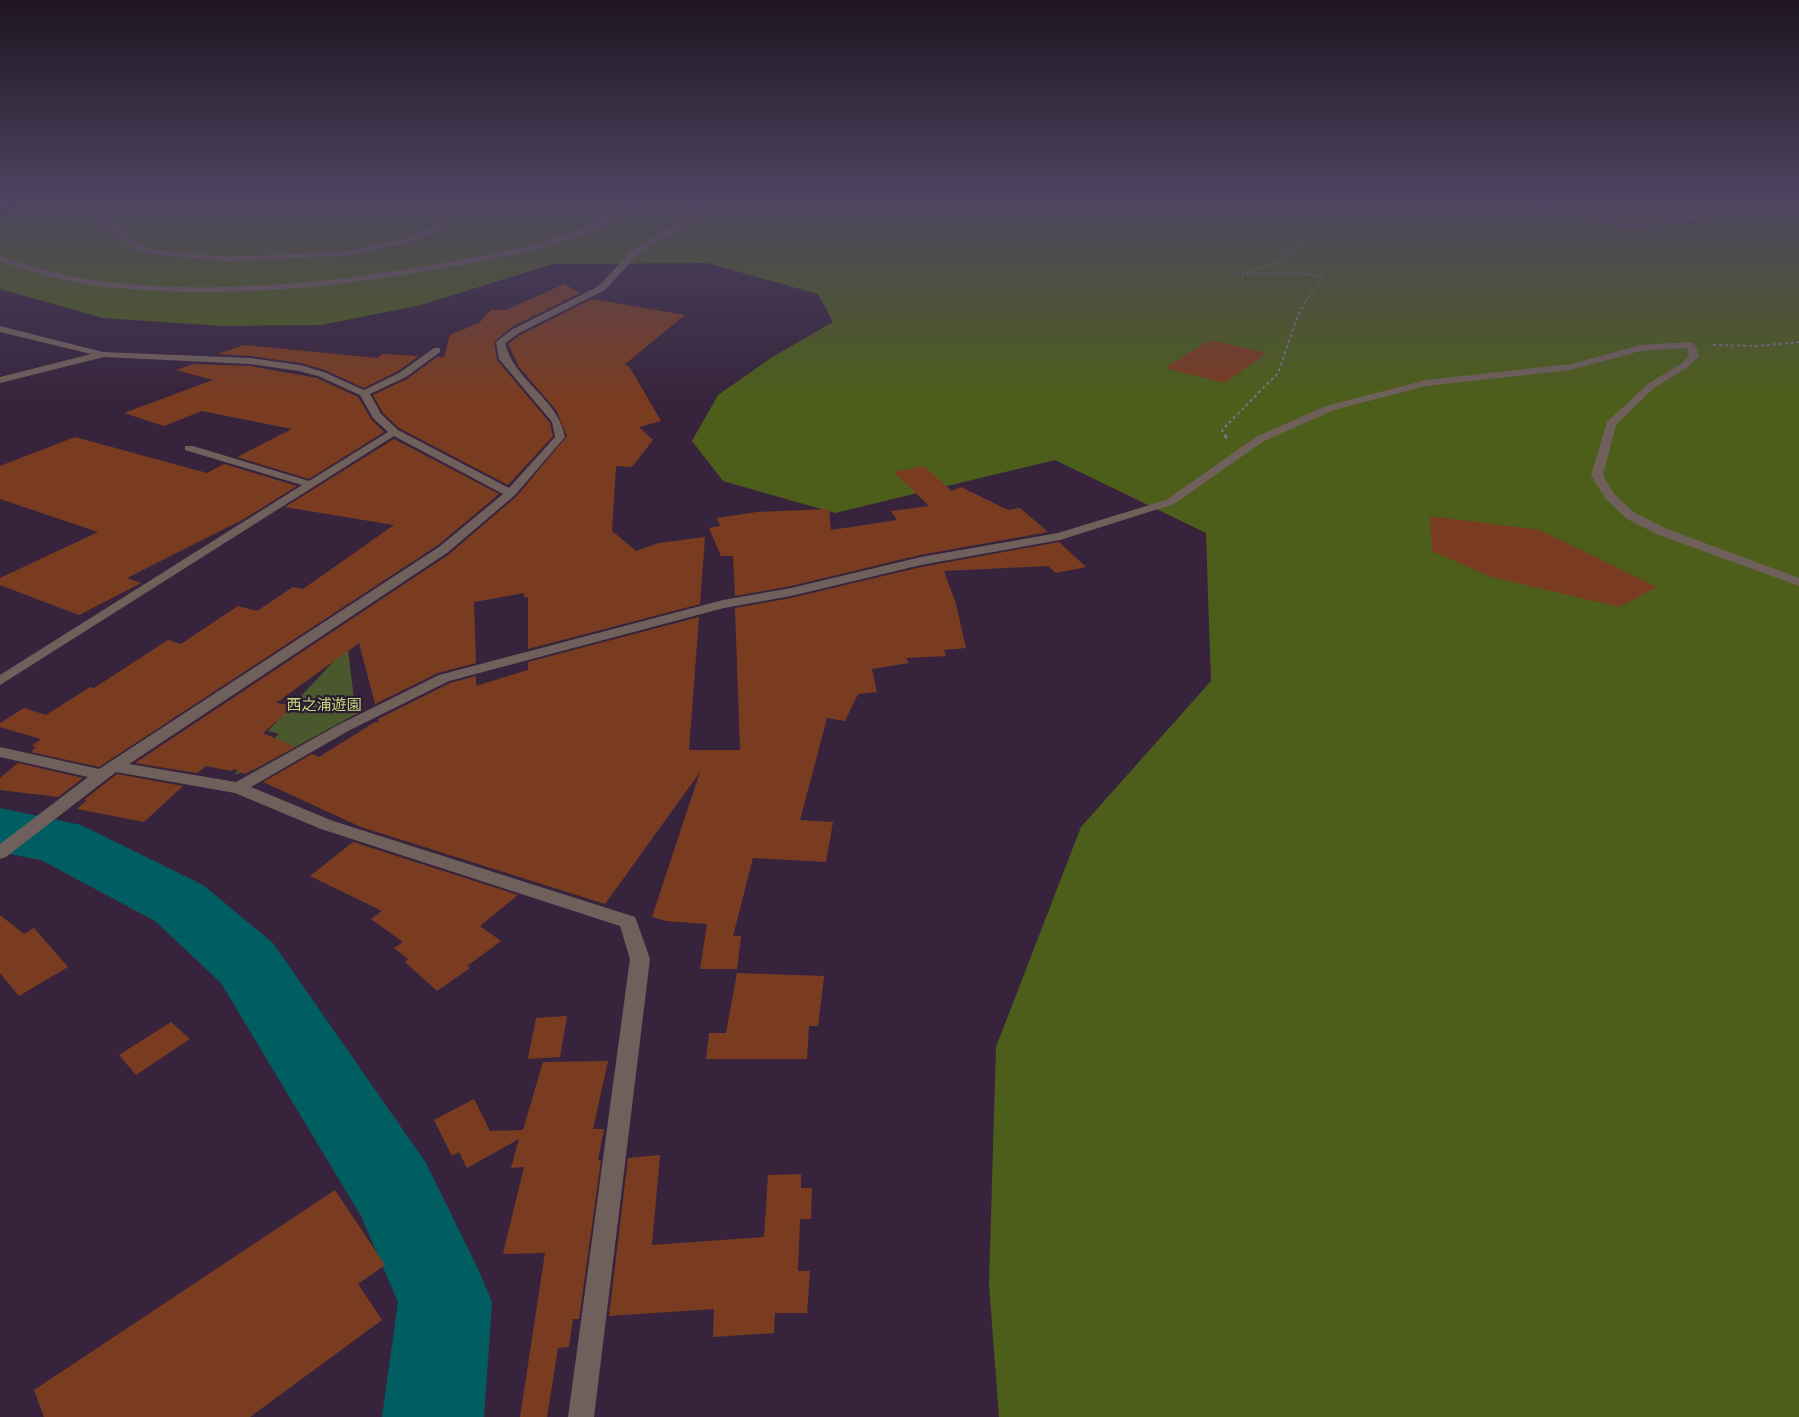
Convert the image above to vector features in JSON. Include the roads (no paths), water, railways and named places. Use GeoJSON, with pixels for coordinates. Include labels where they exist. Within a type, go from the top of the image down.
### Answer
{"type":"FeatureCollection","features":[{"type":"Feature","properties":{"kind":"street"},"geometry":{"type":"LineString","coordinates":[[20,266],[65,278],[130,286],[210,288],[312,283],[440,266]]}},
{"type":"Feature","properties":{"kind":"street"},"geometry":{"type":"LineString","coordinates":[[0,853],[108,771],[443,550],[511,493],[560,437],[557,421],[504,359],[500,342],[516,331],[602,288],[622,266]]}},
{"type":"Feature","properties":{"kind":"street"},"geometry":{"type":"LineString","coordinates":[[0,328],[59,345],[104,354],[271,363],[321,374],[364,393],[377,416],[394,432],[511,493]]}},
{"type":"Feature","properties":{"kind":"street"},"geometry":{"type":"LineString","coordinates":[[238,788],[343,728],[444,678],[723,604],[791,592],[921,561],[1060,536],[1170,502],[1260,439],[1330,408],[1426,382],[1571,367],[1641,348],[1691,345],[1694,356],[1684,366],[1652,386],[1611,424],[1597,475],[1609,496],[1631,516],[1663,532],[1799,582]]}},
{"type":"Feature","properties":{"kind":"street"},"geometry":{"type":"LineString","coordinates":[[364,393],[380,387],[419,364],[437,350]]}},
{"type":"Feature","properties":{"kind":"street"},"geometry":{"type":"LineString","coordinates":[[0,380],[104,354]]}},
{"type":"Feature","properties":{"kind":"street"},"geometry":{"type":"LineString","coordinates":[[0,681],[394,432]]}},
{"type":"Feature","properties":{"kind":"street"},"geometry":{"type":"LineString","coordinates":[[189,448],[312,485]]}},
{"type":"Feature","properties":{"kind":"street"},"geometry":{"type":"LineString","coordinates":[[0,752],[108,771],[238,788],[327,825],[628,922],[640,959],[581,1417]]}},
{"type":"Feature","properties":{"kind":"waterway"},"geometry":{"type":"LineString","coordinates":[[0,830],[58,841],[179,903],[247,963],[395,1192],[445,1302],[433,1417]]}},
{"type":"Feature","properties":{"kind":"park label","name":"西之浦遊園"},"geometry":{"type":"Point","coordinates":[324,705]}}]}
